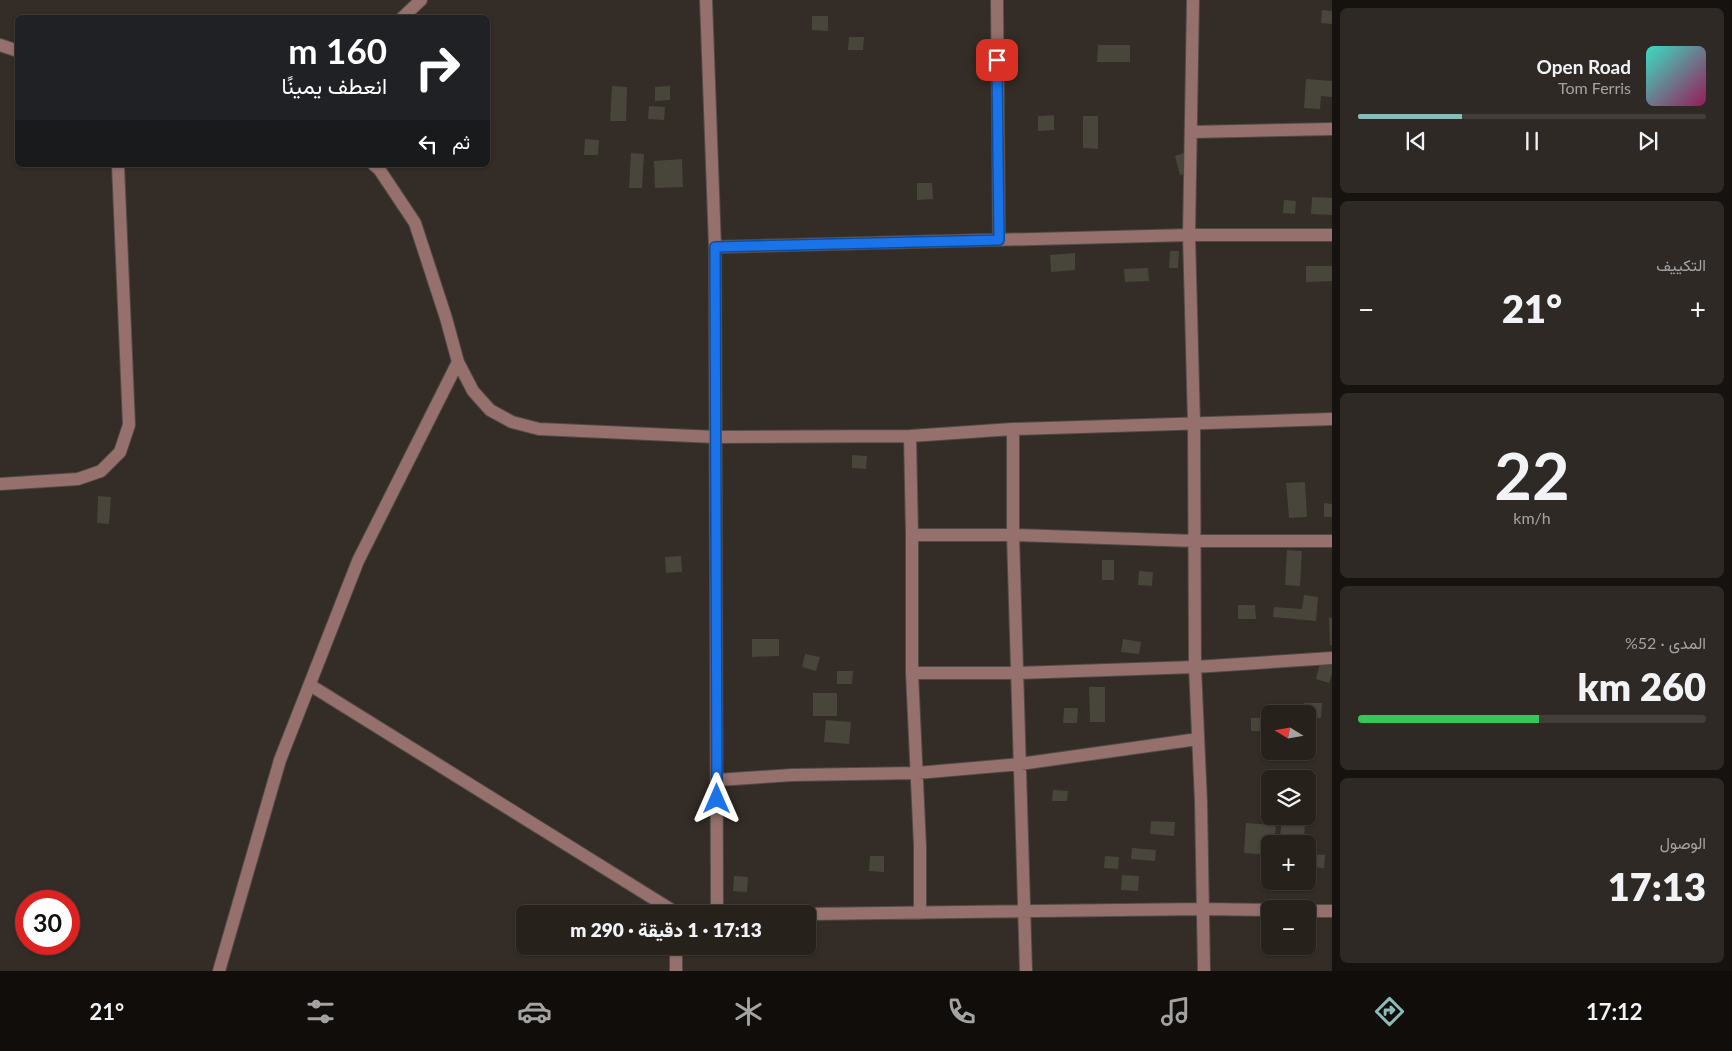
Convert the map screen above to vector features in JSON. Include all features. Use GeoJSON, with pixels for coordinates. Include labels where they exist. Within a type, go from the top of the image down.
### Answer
{"type":"FeatureCollection","features":[{"type":"Feature","properties":{"kind":"street"},"geometry":{"type":"LineString","coordinates":[[405,15],[421,0]]}},
{"type":"Feature","properties":{"kind":"street"},"geometry":{"type":"LineString","coordinates":[[706,0],[715,247],[717,905]]}},
{"type":"Feature","properties":{"kind":"street"},"geometry":{"type":"LineString","coordinates":[[997,0],[999,240]]}},
{"type":"Feature","properties":{"kind":"street"},"geometry":{"type":"LineString","coordinates":[[1193,0],[1189,234],[1194,423],[1195,667],[1204,971]]}},
{"type":"Feature","properties":{"kind":"street"},"geometry":{"type":"LineString","coordinates":[[0,45],[15,50]]}},
{"type":"Feature","properties":{"kind":"street"},"geometry":{"type":"LineString","coordinates":[[1191,132],[1332,129]]}},
{"type":"Feature","properties":{"kind":"street"},"geometry":{"type":"LineString","coordinates":[[0,484],[78,479],[100,471],[120,452],[129,425],[118,167]]}},
{"type":"Feature","properties":{"kind":"street"},"geometry":{"type":"LineString","coordinates":[[376,167],[414,224],[446,318],[458,362],[473,391],[490,410],[512,422],[539,429],[715,437],[910,436],[1013,429],[1332,419]]}},
{"type":"Feature","properties":{"kind":"street"},"geometry":{"type":"LineString","coordinates":[[715,247],[1189,234],[1332,235]]}},
{"type":"Feature","properties":{"kind":"street"},"geometry":{"type":"LineString","coordinates":[[219,971],[280,760],[358,561],[458,362]]}},
{"type":"Feature","properties":{"kind":"street"},"geometry":{"type":"LineString","coordinates":[[1013,429],[1013,535],[1026,971]]}},
{"type":"Feature","properties":{"kind":"street"},"geometry":{"type":"LineString","coordinates":[[910,436],[912,673],[917,773],[920,913]]}},
{"type":"Feature","properties":{"kind":"street"},"geometry":{"type":"LineString","coordinates":[[912,535],[1013,535],[1195,542],[1332,540]]}},
{"type":"Feature","properties":{"kind":"street"},"geometry":{"type":"LineString","coordinates":[[912,673],[1018,673],[1195,667],[1332,658]]}},
{"type":"Feature","properties":{"kind":"street"},"geometry":{"type":"LineString","coordinates":[[310,686],[662,905]]}},
{"type":"Feature","properties":{"kind":"street"},"geometry":{"type":"LineString","coordinates":[[717,780],[792,775],[917,773],[1020,764],[1198,739]]}},
{"type":"Feature","properties":{"kind":"street"},"geometry":{"type":"LineString","coordinates":[[816,914],[1261,910]]}},
{"type":"Feature","properties":{"kind":"street"},"geometry":{"type":"LineString","coordinates":[[1316,911],[1332,911]]}},
{"type":"Feature","properties":{"kind":"street"},"geometry":{"type":"LineString","coordinates":[[676,955],[676,971]]}},
{"type":"Feature","properties":{"kind":"building"},"geometry":{"type":"Polygon","coordinates":[[[1322,10],[1332,11],[1332,24],[1321,23],[1322,10]]]}},
{"type":"Feature","properties":{"kind":"building"},"geometry":{"type":"Polygon","coordinates":[[[812,16],[828,16],[828,31],[812,30],[812,16]]]}},
{"type":"Feature","properties":{"kind":"building"},"geometry":{"type":"Polygon","coordinates":[[[849,37],[864,37],[863,50],[848,50],[849,37]]]}},
{"type":"Feature","properties":{"kind":"building"},"geometry":{"type":"Polygon","coordinates":[[[1098,45],[1130,45],[1130,62],[1097,62],[1098,45]]]}},
{"type":"Feature","properties":{"kind":"building"},"geometry":{"type":"Polygon","coordinates":[[[1306,79],[1332,81],[1332,97],[1321,96],[1320,109],[1304,108],[1306,79]]]}},
{"type":"Feature","properties":{"kind":"building"},"geometry":{"type":"Polygon","coordinates":[[[612,86],[627,87],[626,121],[610,121],[612,86]]]}},
{"type":"Feature","properties":{"kind":"building"},"geometry":{"type":"Polygon","coordinates":[[[670,86],[670,100],[655,101],[655,87],[670,86]]]}},
{"type":"Feature","properties":{"kind":"building"},"geometry":{"type":"Polygon","coordinates":[[[649,106],[665,107],[664,120],[648,119],[649,106]]]}},
{"type":"Feature","properties":{"kind":"building"},"geometry":{"type":"Polygon","coordinates":[[[1054,115],[1054,130],[1038,131],[1038,116],[1054,115]]]}},
{"type":"Feature","properties":{"kind":"building"},"geometry":{"type":"Polygon","coordinates":[[[1083,116],[1098,116],[1098,149],[1083,148],[1083,116]]]}},
{"type":"Feature","properties":{"kind":"building"},"geometry":{"type":"Polygon","coordinates":[[[585,139],[599,140],[598,155],[584,155],[585,139]]]}},
{"type":"Feature","properties":{"kind":"building"},"geometry":{"type":"Polygon","coordinates":[[[631,153],[644,154],[642,188],[629,188],[631,153]]]}},
{"type":"Feature","properties":{"kind":"building"},"geometry":{"type":"Polygon","coordinates":[[[1184,153],[1189,173],[1180,175],[1175,156],[1184,153]]]}},
{"type":"Feature","properties":{"kind":"building"},"geometry":{"type":"Polygon","coordinates":[[[682,159],[683,187],[655,188],[654,161],[682,159]]]}},
{"type":"Feature","properties":{"kind":"building"},"geometry":{"type":"Polygon","coordinates":[[[917,183],[932,183],[933,199],[917,200],[917,183]]]}},
{"type":"Feature","properties":{"kind":"building"},"geometry":{"type":"Polygon","coordinates":[[[1312,197],[1332,198],[1332,215],[1311,214],[1312,197]]]}},
{"type":"Feature","properties":{"kind":"building"},"geometry":{"type":"Polygon","coordinates":[[[1284,200],[1296,201],[1295,214],[1283,213],[1284,200]]]}},
{"type":"Feature","properties":{"kind":"building"},"geometry":{"type":"Polygon","coordinates":[[[1170,251],[1179,251],[1178,268],[1169,268],[1170,251]]]}},
{"type":"Feature","properties":{"kind":"building"},"geometry":{"type":"Polygon","coordinates":[[[1075,253],[1075,270],[1051,272],[1050,255],[1075,253]]]}},
{"type":"Feature","properties":{"kind":"building"},"geometry":{"type":"Polygon","coordinates":[[[1306,266],[1332,266],[1332,281],[1306,282],[1306,266]]]}},
{"type":"Feature","properties":{"kind":"building"},"geometry":{"type":"Polygon","coordinates":[[[1148,268],[1149,281],[1125,282],[1124,269],[1148,268]]]}},
{"type":"Feature","properties":{"kind":"building"},"geometry":{"type":"Polygon","coordinates":[[[852,455],[867,456],[866,469],[852,468],[852,455]]]}},
{"type":"Feature","properties":{"kind":"building"},"geometry":{"type":"Polygon","coordinates":[[[1305,482],[1307,517],[1289,518],[1286,483],[1305,482]]]}},
{"type":"Feature","properties":{"kind":"building"},"geometry":{"type":"Polygon","coordinates":[[[98,496],[111,497],[109,524],[97,523],[98,496]]]}},
{"type":"Feature","properties":{"kind":"building"},"geometry":{"type":"Polygon","coordinates":[[[1324,503],[1332,504],[1332,517],[1324,517],[1324,503]]]}},
{"type":"Feature","properties":{"kind":"building"},"geometry":{"type":"Polygon","coordinates":[[[1287,550],[1302,551],[1300,586],[1285,585],[1287,550]]]}},
{"type":"Feature","properties":{"kind":"building"},"geometry":{"type":"Polygon","coordinates":[[[681,556],[682,572],[666,573],[665,557],[681,556]]]}},
{"type":"Feature","properties":{"kind":"building"},"geometry":{"type":"Polygon","coordinates":[[[1102,560],[1114,560],[1114,580],[1102,580],[1102,560]]]}},
{"type":"Feature","properties":{"kind":"building"},"geometry":{"type":"Polygon","coordinates":[[[1139,571],[1153,572],[1152,586],[1138,585],[1139,571]]]}},
{"type":"Feature","properties":{"kind":"building"},"geometry":{"type":"Polygon","coordinates":[[[1304,595],[1318,597],[1316,621],[1273,617],[1274,607],[1302,609],[1304,595]]]}},
{"type":"Feature","properties":{"kind":"building"},"geometry":{"type":"Polygon","coordinates":[[[1238,605],[1255,605],[1256,619],[1238,619],[1238,605]]]}},
{"type":"Feature","properties":{"kind":"building"},"geometry":{"type":"Polygon","coordinates":[[[1329,618],[1332,618],[1332,645],[1330,645],[1329,618]]]}},
{"type":"Feature","properties":{"kind":"building"},"geometry":{"type":"Polygon","coordinates":[[[752,639],[779,639],[779,656],[752,657],[752,639]]]}},
{"type":"Feature","properties":{"kind":"building"},"geometry":{"type":"Polygon","coordinates":[[[1123,639],[1141,642],[1139,654],[1121,652],[1123,639]]]}},
{"type":"Feature","properties":{"kind":"building"},"geometry":{"type":"Polygon","coordinates":[[[805,654],[820,657],[816,671],[802,667],[805,654]]]}},
{"type":"Feature","properties":{"kind":"building"},"geometry":{"type":"Polygon","coordinates":[[[1321,659],[1332,662],[1332,674],[1329,683],[1316,679],[1321,659]]]}},
{"type":"Feature","properties":{"kind":"building"},"geometry":{"type":"Polygon","coordinates":[[[837,671],[853,671],[852,684],[837,684],[837,671]]]}},
{"type":"Feature","properties":{"kind":"building"},"geometry":{"type":"Polygon","coordinates":[[[1089,687],[1105,687],[1105,722],[1090,722],[1089,687]]]}},
{"type":"Feature","properties":{"kind":"building"},"geometry":{"type":"Polygon","coordinates":[[[813,693],[837,693],[837,716],[813,716],[813,693]]]}},
{"type":"Feature","properties":{"kind":"building"},"geometry":{"type":"Polygon","coordinates":[[[1304,703],[1322,703],[1321,718],[1316,718],[1316,705],[1304,705],[1304,703]]]}},
{"type":"Feature","properties":{"kind":"building"},"geometry":{"type":"Polygon","coordinates":[[[1064,708],[1078,708],[1077,723],[1063,723],[1064,708]]]}},
{"type":"Feature","properties":{"kind":"building"},"geometry":{"type":"Polygon","coordinates":[[[1251,718],[1261,718],[1261,731],[1251,731],[1251,718]]]}},
{"type":"Feature","properties":{"kind":"building"},"geometry":{"type":"Polygon","coordinates":[[[826,720],[851,722],[849,744],[824,742],[826,720]]]}},
{"type":"Feature","properties":{"kind":"building"},"geometry":{"type":"Polygon","coordinates":[[[1053,790],[1068,791],[1067,801],[1052,801],[1053,790]]]}},
{"type":"Feature","properties":{"kind":"building"},"geometry":{"type":"Polygon","coordinates":[[[1151,821],[1175,822],[1174,836],[1150,834],[1151,821]]]}},
{"type":"Feature","properties":{"kind":"building"},"geometry":{"type":"Polygon","coordinates":[[[1246,823],[1276,825],[1275,835],[1261,835],[1261,854],[1244,853],[1246,823]]]}},
{"type":"Feature","properties":{"kind":"building"},"geometry":{"type":"Polygon","coordinates":[[[1281,825],[1305,825],[1304,835],[1280,835],[1281,825]]]}},
{"type":"Feature","properties":{"kind":"building"},"geometry":{"type":"Polygon","coordinates":[[[1132,848],[1156,850],[1155,861],[1131,859],[1132,848]]]}},
{"type":"Feature","properties":{"kind":"building"},"geometry":{"type":"Polygon","coordinates":[[[1316,854],[1325,855],[1324,868],[1316,868],[1316,854]]]}},
{"type":"Feature","properties":{"kind":"building"},"geometry":{"type":"Polygon","coordinates":[[[870,856],[884,856],[884,872],[869,871],[870,856]]]}},
{"type":"Feature","properties":{"kind":"building"},"geometry":{"type":"Polygon","coordinates":[[[1105,856],[1119,857],[1118,869],[1104,868],[1105,856]]]}},
{"type":"Feature","properties":{"kind":"building"},"geometry":{"type":"Polygon","coordinates":[[[1122,875],[1139,876],[1138,891],[1121,890],[1122,875]]]}},
{"type":"Feature","properties":{"kind":"building"},"geometry":{"type":"Polygon","coordinates":[[[734,876],[748,877],[747,892],[733,891],[734,876]]]}},
{"type":"Feature","properties":{"kind":"route"},"geometry":{"type":"LineString","coordinates":[[717,799],[715,247],[999,240],[997,60]]}}]}
